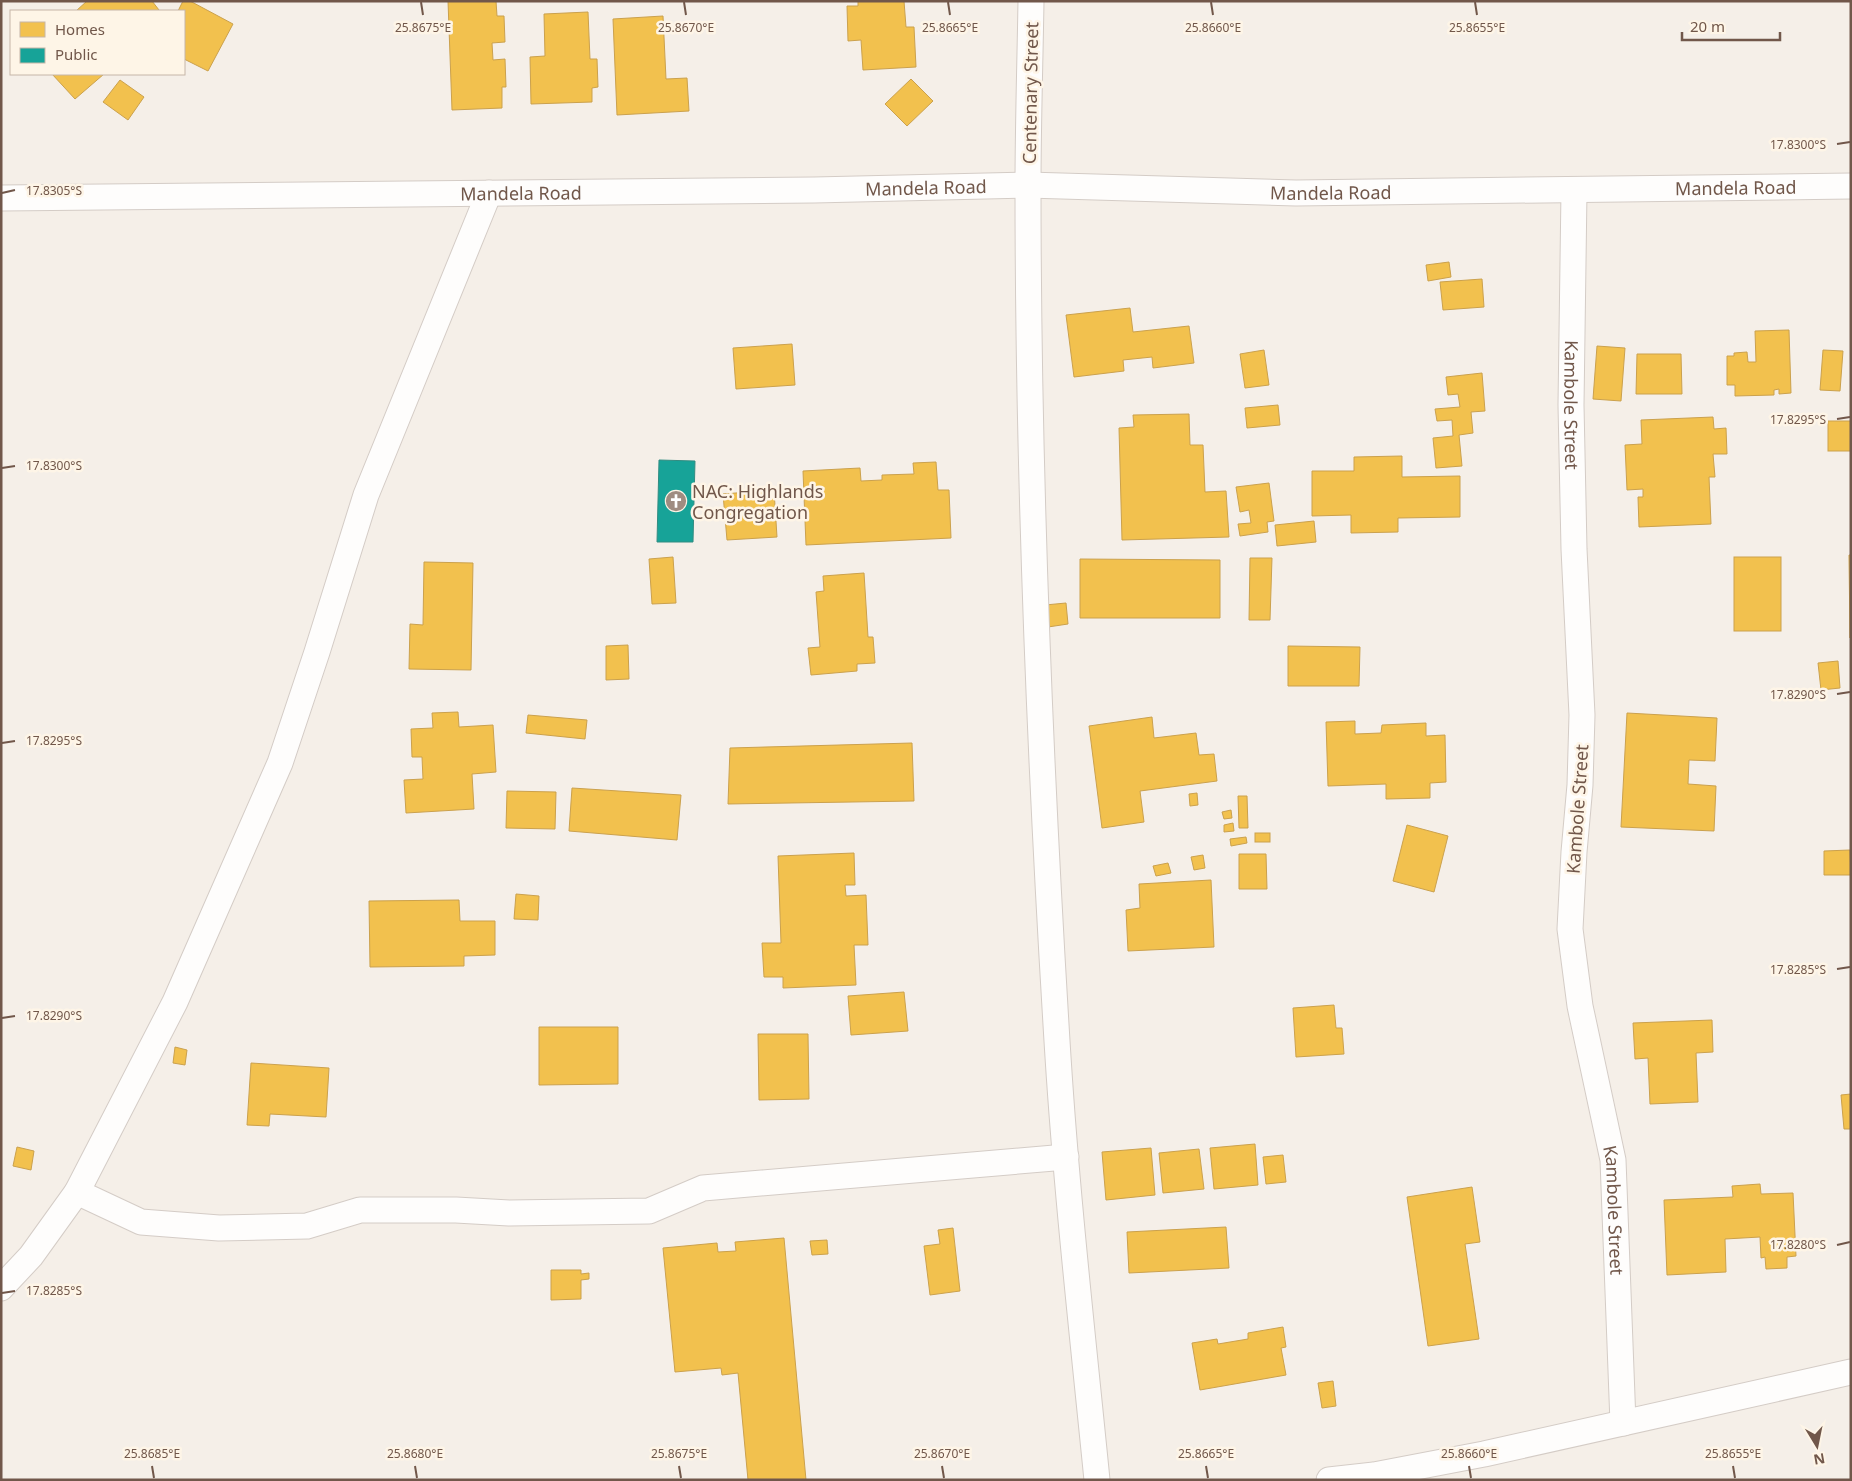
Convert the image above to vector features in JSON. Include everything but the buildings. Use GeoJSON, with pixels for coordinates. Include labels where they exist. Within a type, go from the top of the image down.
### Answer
{"type":"FeatureCollection","features":[{"type":"Feature","properties":{"kind":"street","name":"Centenary Street"},"geometry":{"type":"LineString","coordinates":[[1032,1],[1028,185],[1032,458],[1043,773],[1058,1060],[1097,1480]]}},
{"type":"Feature","properties":{"kind":"street","name":"Mandela Road"},"geometry":{"type":"LineString","coordinates":[[1,198],[824,190],[1028,185],[1296,194],[1851,186]]}},
{"type":"Feature","properties":{"kind":"street","name":"Kambole Street"},"geometry":{"type":"LineString","coordinates":[[1574,191],[1571,405],[1574,549],[1582,715],[1580,785],[1570,928],[1580,1006],[1613,1160],[1623,1423]]}},
{"type":"Feature","properties":{"kind":"street"},"geometry":{"type":"LineString","coordinates":[[1,1288],[31,1256],[76,1192],[175,1002],[280,763],[318,652],[366,495],[489,193]]}},
{"type":"Feature","properties":{"kind":"street"},"geometry":{"type":"LineString","coordinates":[[76,1192],[141,1222],[219,1228],[307,1226],[360,1210],[456,1210],[509,1213],[650,1211],[703,1188],[1066,1157]]}},
{"type":"Feature","properties":{"kind":"street"},"geometry":{"type":"LineString","coordinates":[[1328,1480],[1374,1477],[1851,1372]]}},
{"type":"Feature","properties":{"kind":"place","name":"NAC: Highlands Congregation"},"geometry":{"type":"Point","coordinates":[676,501]}}]}
